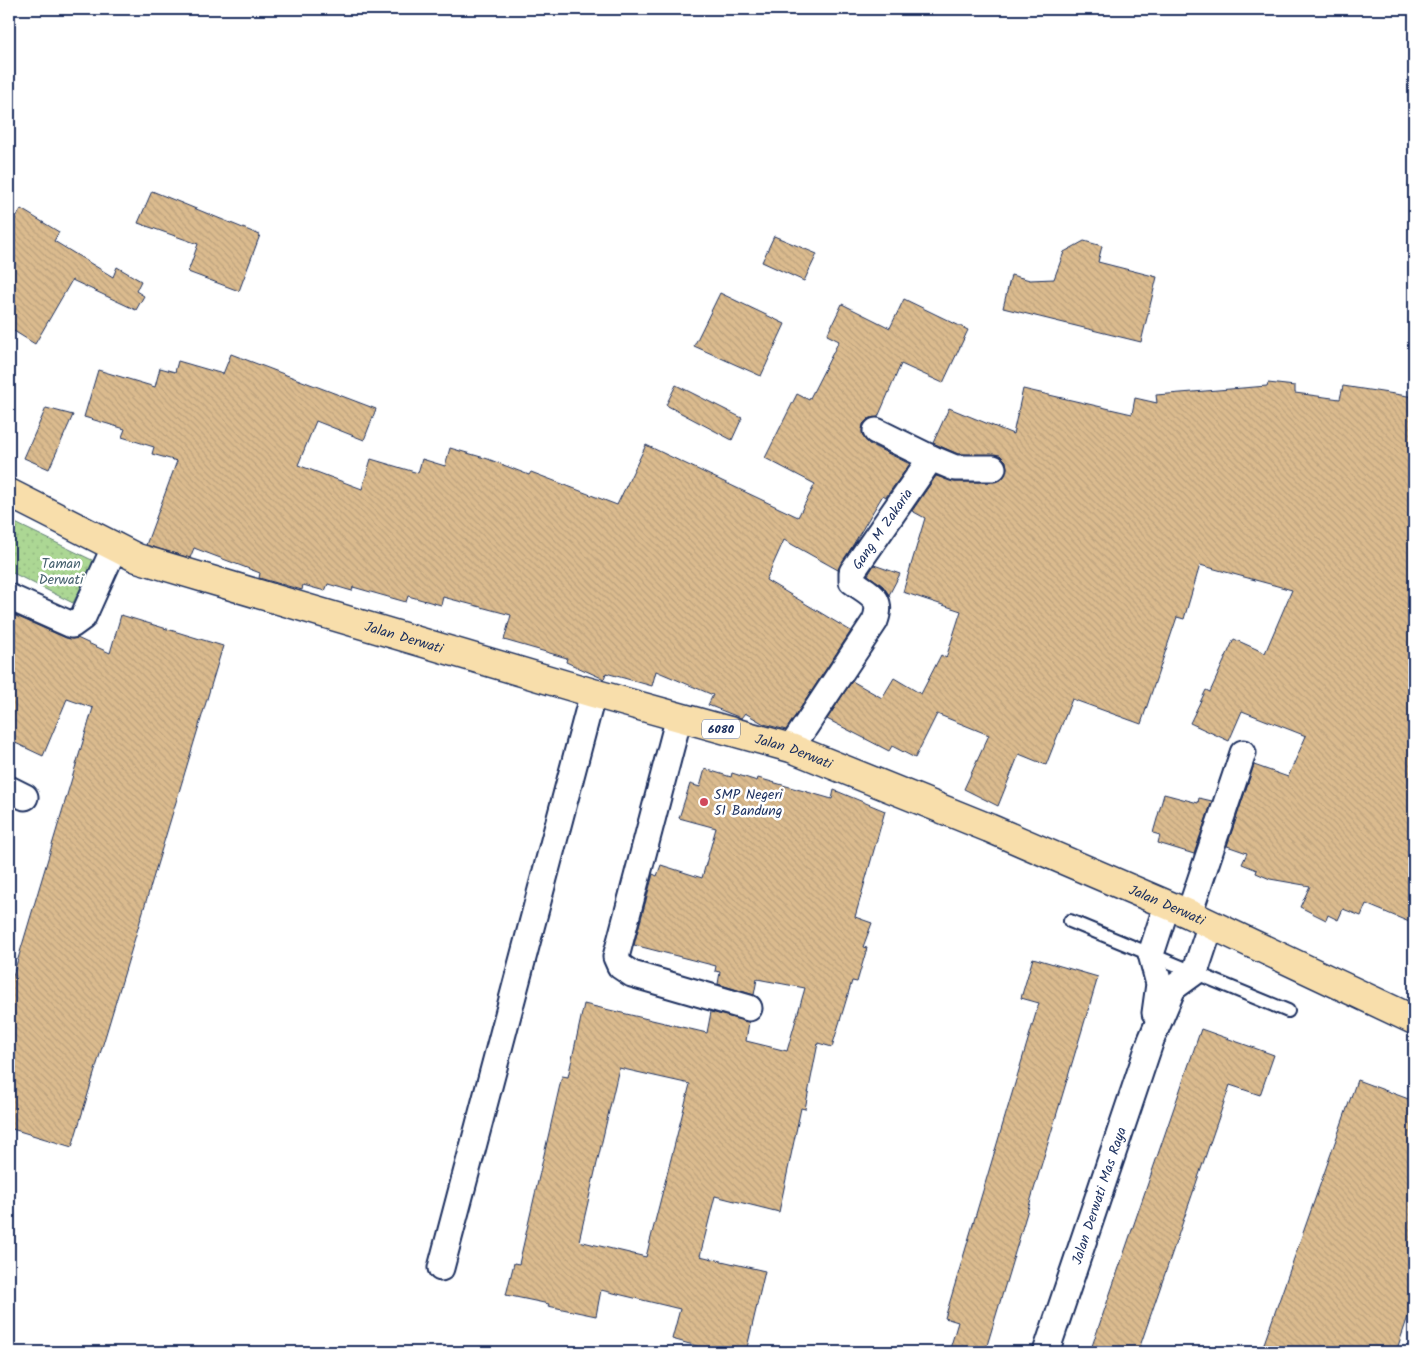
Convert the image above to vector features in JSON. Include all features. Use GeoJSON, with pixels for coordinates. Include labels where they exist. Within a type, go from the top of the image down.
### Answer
{"type":"FeatureCollection","features":[{"type":"Feature","properties":{"kind":"main road","name":"Jalan Derwati"},"geometry":{"type":"LineString","coordinates":[[9,493],[137,558],[791,748],[989,828],[1189,914],[1414,1020]]}},
{"type":"Feature","properties":{"kind":"street"},"geometry":{"type":"LineString","coordinates":[[876,431],[955,468],[993,468]]}},
{"type":"Feature","properties":{"kind":"street","name":"Gang M Zakaria"},"geometry":{"type":"LineString","coordinates":[[791,748],[875,621],[880,609],[878,600],[852,580],[852,572],[931,458]]}},
{"type":"Feature","properties":{"kind":"street"},"geometry":{"type":"LineString","coordinates":[[9,597],[72,625],[83,617],[115,546]]}},
{"type":"Feature","properties":{"kind":"street"},"geometry":{"type":"LineString","coordinates":[[441,1268],[593,692]]}},
{"type":"Feature","properties":{"kind":"street"},"geometry":{"type":"LineString","coordinates":[[679,717],[616,957],[620,966],[632,974],[749,1008]]}},
{"type":"Feature","properties":{"kind":"street"},"geometry":{"type":"LineString","coordinates":[[1150,1040],[1159,984],[1151,954],[1189,914],[1244,753]]}},
{"type":"Feature","properties":{"kind":"street"},"geometry":{"type":"LineString","coordinates":[[1150,1040],[1173,988],[1195,972],[1189,914]]}},
{"type":"Feature","properties":{"kind":"street","name":"Jalan Derwati Mas Raya"},"geometry":{"type":"LineString","coordinates":[[1046,1352],[1150,1040]]}},
{"type":"Feature","properties":{"kind":"lane"},"geometry":{"type":"LineString","coordinates":[[1070,921],[1288,1011]]}},
{"type":"Feature","properties":{"kind":"green space","name":"Taman Derwati"},"geometry":{"type":"Polygon","coordinates":[[[9,520],[94,561],[73,603],[9,571],[9,520]]]}},
{"type":"Feature","properties":{"kind":"building"},"geometry":{"type":"Polygon","coordinates":[[[152,191],[260,235],[239,291],[188,272],[198,244],[138,223],[152,191]]]}},
{"type":"Feature","properties":{"kind":"building"},"geometry":{"type":"Polygon","coordinates":[[[21,209],[59,232],[54,241],[113,277],[117,267],[141,281],[136,291],[144,296],[136,310],[72,280],[35,344],[9,328],[9,229],[21,209]]]}},
{"type":"Feature","properties":{"kind":"building"},"geometry":{"type":"Polygon","coordinates":[[[774,236],[817,254],[804,281],[762,262],[774,236]]]}},
{"type":"Feature","properties":{"kind":"building"},"geometry":{"type":"Polygon","coordinates":[[[1084,241],[1102,246],[1098,262],[1157,277],[1141,342],[1003,308],[1011,275],[1030,280],[1054,279],[1064,252],[1084,241]]]}},
{"type":"Feature","properties":{"kind":"building"},"geometry":{"type":"Polygon","coordinates":[[[720,293],[785,324],[761,376],[694,346],[720,293]]]}},
{"type":"Feature","properties":{"kind":"building"},"geometry":{"type":"Polygon","coordinates":[[[904,299],[968,330],[943,383],[901,364],[878,417],[868,419],[863,424],[862,432],[869,444],[910,464],[886,497],[883,495],[838,570],[784,540],[766,580],[851,631],[786,730],[764,724],[745,713],[741,718],[708,705],[713,695],[656,671],[652,686],[606,673],[604,679],[566,662],[567,658],[504,640],[511,615],[443,597],[441,605],[408,596],[406,602],[353,587],[352,591],[328,584],[325,591],[303,585],[302,590],[259,578],[260,573],[194,548],[190,558],[146,545],[177,461],[152,454],[154,447],[122,437],[125,429],[84,417],[98,370],[155,387],[160,368],[175,372],[178,361],[223,374],[231,354],[376,409],[364,440],[316,421],[298,465],[362,489],[371,459],[418,473],[422,459],[445,466],[450,448],[488,459],[529,475],[531,472],[617,505],[646,445],[798,517],[815,484],[765,458],[797,394],[809,400],[839,341],[827,335],[842,304],[890,328],[904,299]]]}},
{"type":"Feature","properties":{"kind":"building"},"geometry":{"type":"Polygon","coordinates":[[[1268,383],[1295,386],[1295,393],[1340,399],[1343,386],[1414,397],[1414,924],[1366,904],[1361,916],[1343,909],[1338,920],[1328,915],[1326,920],[1300,907],[1310,886],[1270,879],[1256,873],[1257,870],[1242,864],[1247,853],[1227,846],[1254,765],[1288,777],[1306,736],[1242,711],[1229,741],[1190,723],[1206,690],[1210,692],[1234,639],[1265,653],[1292,590],[1200,565],[1184,619],[1177,617],[1141,724],[1072,699],[1046,765],[1019,754],[998,806],[964,789],[989,735],[937,714],[915,758],[892,746],[889,751],[827,719],[852,681],[882,698],[894,678],[921,694],[941,655],[946,658],[961,611],[903,592],[925,518],[912,511],[936,476],[955,482],[993,482],[1001,480],[1007,468],[1006,461],[1000,455],[958,454],[933,443],[949,408],[1013,434],[1023,389],[1132,414],[1135,398],[1157,403],[1156,395],[1267,386],[1268,383]]]}},
{"type":"Feature","properties":{"kind":"building"},"geometry":{"type":"Polygon","coordinates":[[[676,385],[742,418],[732,440],[666,405],[676,385]]]}},
{"type":"Feature","properties":{"kind":"building"},"geometry":{"type":"Polygon","coordinates":[[[46,408],[73,415],[49,469],[24,458],[46,408]]]}},
{"type":"Feature","properties":{"kind":"building"},"geometry":{"type":"Polygon","coordinates":[[[874,565],[900,574],[889,595],[883,586],[868,575],[874,565]]]}},
{"type":"Feature","properties":{"kind":"building"},"geometry":{"type":"Polygon","coordinates":[[[9,613],[66,638],[77,638],[110,653],[121,615],[223,646],[72,1147],[9,1128],[9,989],[93,708],[67,699],[43,756],[9,740],[9,613]]]}},
{"type":"Feature","properties":{"kind":"building"},"geometry":{"type":"Polygon","coordinates":[[[705,769],[731,777],[732,773],[757,781],[758,778],[832,799],[834,790],[885,811],[855,917],[872,923],[863,947],[867,948],[857,982],[852,981],[832,1047],[818,1043],[805,1109],[801,1108],[779,1212],[715,1196],[700,1256],[765,1271],[746,1352],[718,1352],[672,1339],[680,1309],[601,1290],[596,1316],[506,1295],[514,1263],[519,1264],[562,1076],[568,1077],[584,1004],[707,1033],[711,1012],[749,1022],[746,1041],[787,1051],[805,988],[757,979],[754,995],[718,984],[720,972],[715,971],[716,966],[634,945],[653,874],[657,876],[661,865],[702,878],[716,828],[679,818],[690,784],[700,787],[705,769]],[[619,1068],[579,1241],[646,1257],[690,1084],[619,1068]]]}},
{"type":"Feature","properties":{"kind":"building"},"geometry":{"type":"Polygon","coordinates":[[[1164,794],[1198,803],[1199,798],[1212,801],[1194,854],[1158,843],[1160,835],[1153,833],[1164,794]]]}},
{"type":"Feature","properties":{"kind":"building"},"geometry":{"type":"Polygon","coordinates":[[[1033,958],[1098,977],[985,1352],[949,1352],[958,1322],[945,1318],[1039,1003],[1021,998],[1033,958]]]}},
{"type":"Feature","properties":{"kind":"building"},"geometry":{"type":"Polygon","coordinates":[[[1201,1029],[1274,1055],[1260,1095],[1230,1085],[1138,1352],[1090,1352],[1201,1029]]]}},
{"type":"Feature","properties":{"kind":"building"},"geometry":{"type":"Polygon","coordinates":[[[1357,1080],[1414,1101],[1414,1299],[1396,1352],[1261,1352],[1357,1080]]]}},
{"type":"Feature","properties":{"kind":"place","name":"SMP Negeri 51 Bandung"},"geometry":{"type":"Point","coordinates":[704,802]}}]}
